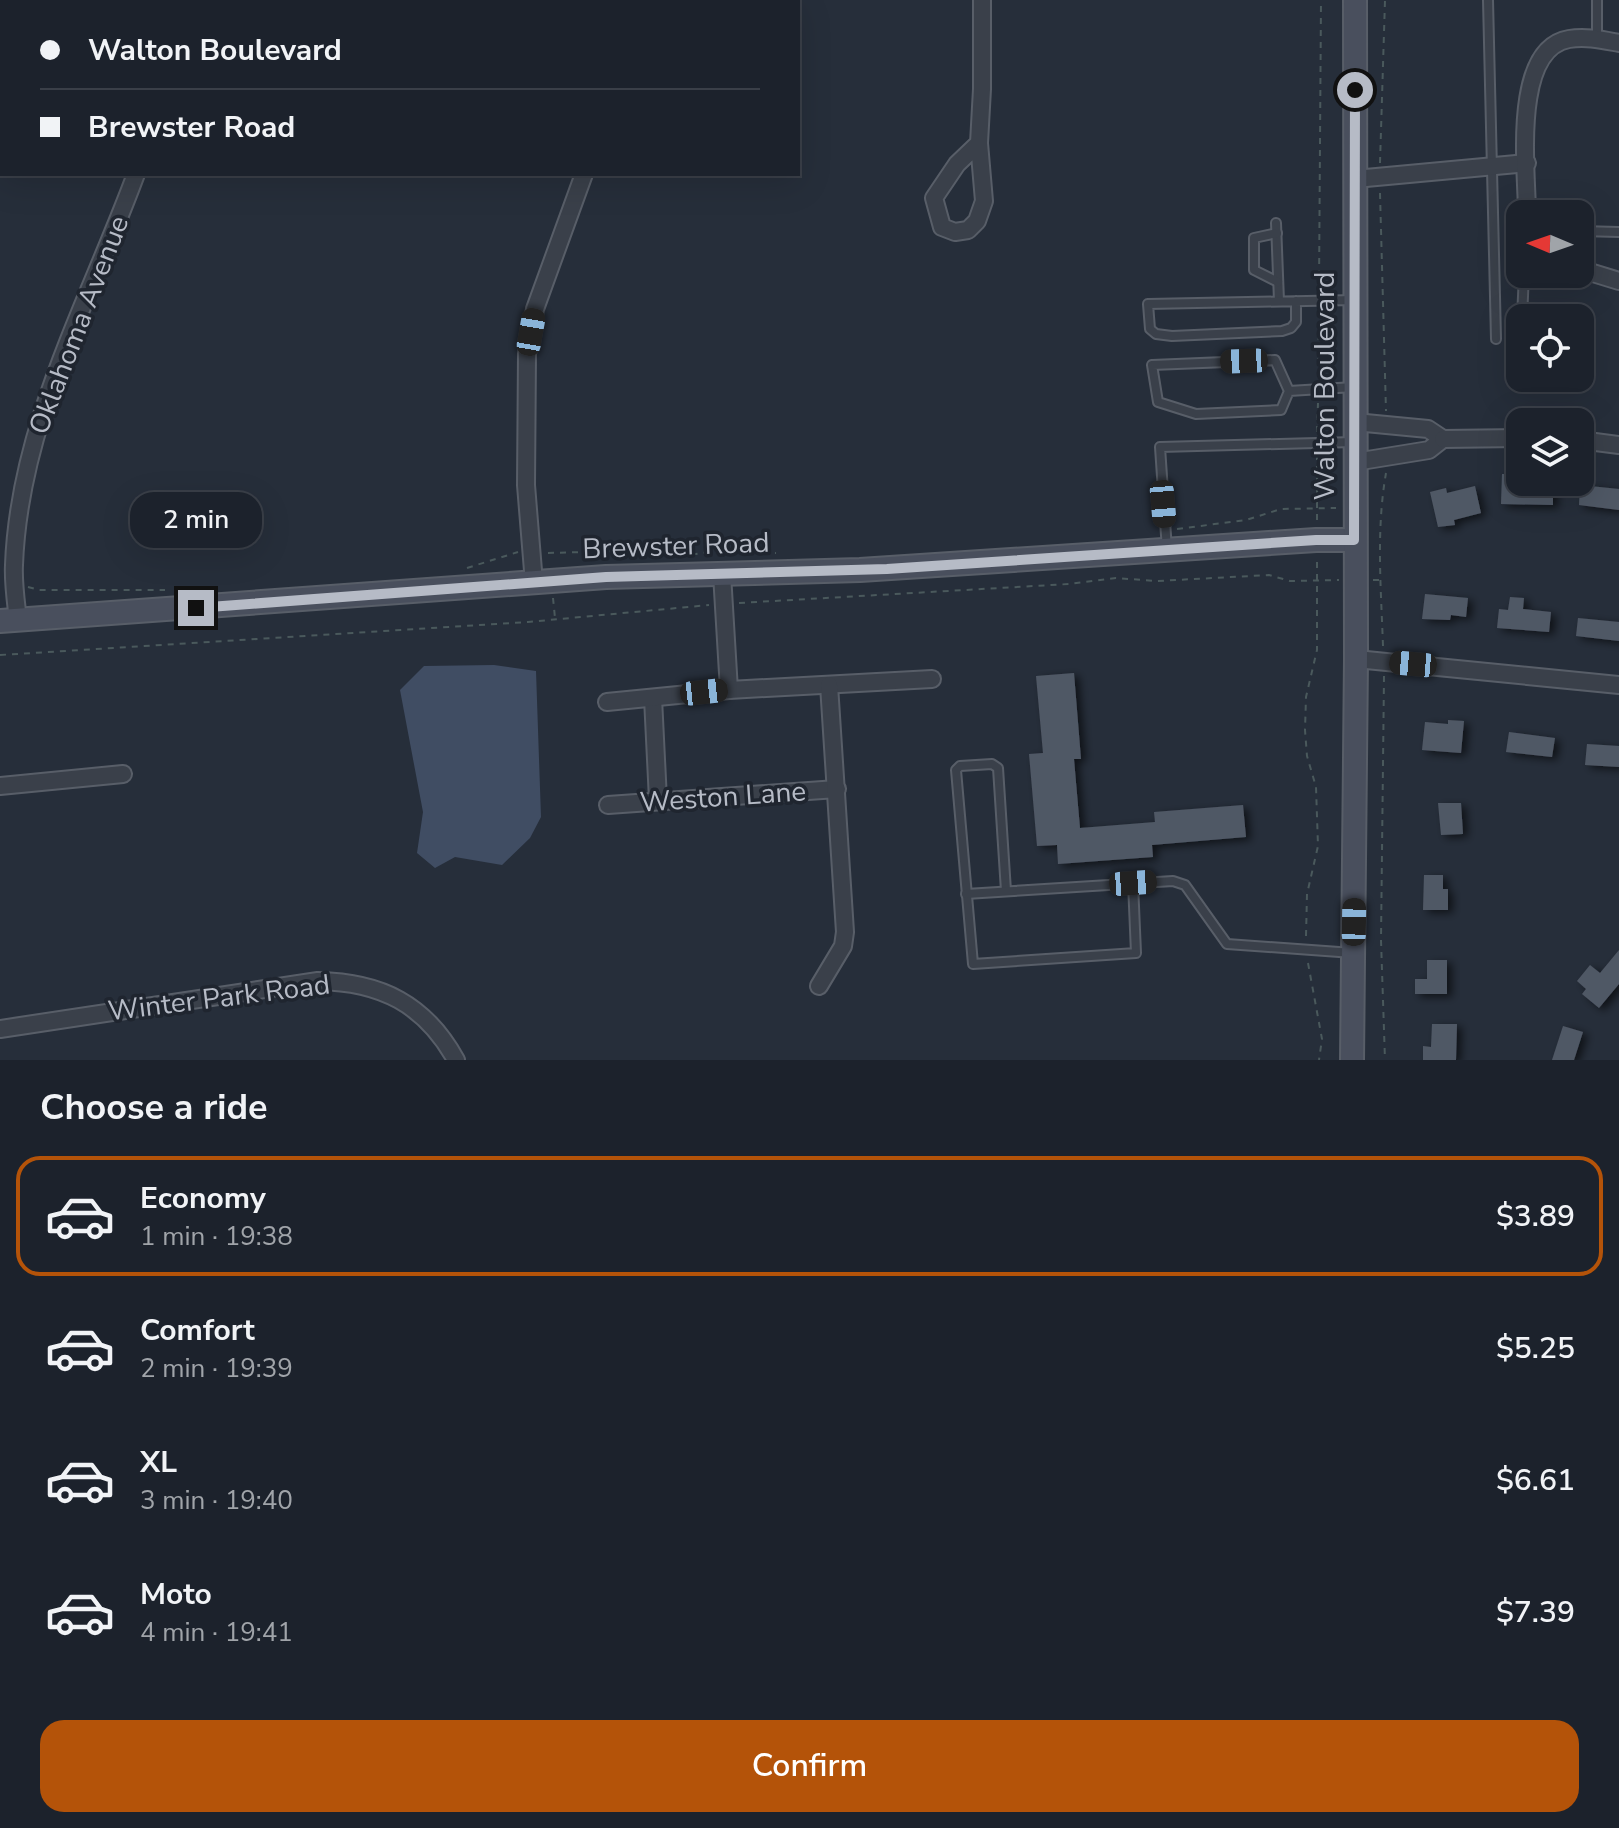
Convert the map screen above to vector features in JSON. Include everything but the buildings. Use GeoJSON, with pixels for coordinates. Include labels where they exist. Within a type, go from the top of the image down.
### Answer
{"type":"FeatureCollection","features":[{"type":"Feature","properties":{"kind":"street"},"geometry":{"type":"LineString","coordinates":[[979,143],[957,164],[934,198],[942,227],[955,232],[968,230],[977,221],[984,201],[979,143],[982,0]]}},
{"type":"Feature","properties":{"kind":"street","name":"Walton Boulevard"},"geometry":{"type":"LineString","coordinates":[[1352,1060],[1356,659],[1355,0]]}},
{"type":"Feature","properties":{"kind":"street"},"geometry":{"type":"LineString","coordinates":[[1527,200],[1525,112],[1528,90],[1548,50],[1567,39],[1619,43]]}},
{"type":"Feature","properties":{"kind":"street"},"geometry":{"type":"LineString","coordinates":[[1355,179],[1527,163]]}},
{"type":"Feature","properties":{"kind":"street","name":"Oklahoma Avenue"},"geometry":{"type":"LineString","coordinates":[[9,620],[20,508],[42,412],[135,176]]}},
{"type":"Feature","properties":{"kind":"street"},"geometry":{"type":"LineString","coordinates":[[534,583],[526,485],[527,354],[539,298],[583,176]]}},
{"type":"Feature","properties":{"kind":"street"},"geometry":{"type":"LineString","coordinates":[[1594,273],[1619,281]]}},
{"type":"Feature","properties":{"kind":"street"},"geometry":{"type":"LineString","coordinates":[[1355,442],[1386,425],[1428,429],[1443,439],[1506,438]]}},
{"type":"Feature","properties":{"kind":"street"},"geometry":{"type":"LineString","coordinates":[[1355,442],[1388,457],[1429,450],[1443,439]]}},
{"type":"Feature","properties":{"kind":"street"},"geometry":{"type":"LineString","coordinates":[[1594,442],[1619,445]]}},
{"type":"Feature","properties":{"kind":"street","name":"Brewster Road"},"geometry":{"type":"LineString","coordinates":[[9,620],[534,583],[860,570],[1354,540]]}},
{"type":"Feature","properties":{"kind":"street"},"geometry":{"type":"LineString","coordinates":[[722,574],[729,690]]}},
{"type":"Feature","properties":{"kind":"street"},"geometry":{"type":"LineString","coordinates":[[1356,659],[1619,685]]}},
{"type":"Feature","properties":{"kind":"street"},"geometry":{"type":"LineString","coordinates":[[607,702],[729,690],[932,679]]}},
{"type":"Feature","properties":{"kind":"street"},"geometry":{"type":"LineString","coordinates":[[819,986],[843,946],[845,932],[829,685]]}},
{"type":"Feature","properties":{"kind":"street"},"geometry":{"type":"LineString","coordinates":[[653,698],[658,800]]}},
{"type":"Feature","properties":{"kind":"street"},"geometry":{"type":"LineString","coordinates":[[0,786],[123,774]]}},
{"type":"Feature","properties":{"kind":"street","name":"Weston Lane"},"geometry":{"type":"LineString","coordinates":[[608,805],[837,789]]}},
{"type":"Feature","properties":{"kind":"street","name":"Winter Park Road"},"geometry":{"type":"LineString","coordinates":[[0,1029],[318,981],[340,982],[365,986],[401,999],[423,1016],[448,1044],[456,1060]]}},
{"type":"Feature","properties":{"kind":"lane"},"geometry":{"type":"LineString","coordinates":[[1488,0],[1496,339]]}},
{"type":"Feature","properties":{"kind":"lane"},"geometry":{"type":"LineString","coordinates":[[1597,0],[1597,39]]}},
{"type":"Feature","properties":{"kind":"lane"},"geometry":{"type":"LineString","coordinates":[[1278,282],[1254,270],[1254,238],[1276,228],[1279,301]]}},
{"type":"Feature","properties":{"kind":"lane"},"geometry":{"type":"LineString","coordinates":[[1594,231],[1619,232]]}},
{"type":"Feature","properties":{"kind":"lane"},"geometry":{"type":"LineString","coordinates":[[1296,301],[1296,322],[1282,331],[1172,336],[1156,334],[1150,329],[1148,304],[1279,301],[1355,300]]}},
{"type":"Feature","properties":{"kind":"lane"},"geometry":{"type":"LineString","coordinates":[[1275,360],[1289,391],[1281,410],[1196,414],[1158,402],[1152,365],[1275,360]]}},
{"type":"Feature","properties":{"kind":"lane"},"geometry":{"type":"LineString","coordinates":[[1289,391],[1355,387]]}},
{"type":"Feature","properties":{"kind":"lane"},"geometry":{"type":"LineString","coordinates":[[1167,550],[1160,447],[1355,442]]}},
{"type":"Feature","properties":{"kind":"lane"},"geometry":{"type":"LineString","coordinates":[[1006,891],[998,768],[992,764],[960,766],[956,770],[972,960],[976,966],[1136,953],[1133,883]]}},
{"type":"Feature","properties":{"kind":"lane"},"geometry":{"type":"LineString","coordinates":[[966,894],[1173,881],[1185,885],[1227,944],[1353,953]]}},
{"type":"Feature","properties":{"kind":"path"},"geometry":{"type":"LineString","coordinates":[[1385,0],[1379,177],[1386,425]]}},
{"type":"Feature","properties":{"kind":"path"},"geometry":{"type":"LineString","coordinates":[[1385,1060],[1381,940],[1384,661],[1379,558],[1382,493],[1388,457]]}},
{"type":"Feature","properties":{"kind":"path"},"geometry":{"type":"LineString","coordinates":[[0,655],[528,622],[724,604],[1069,584],[1116,578],[1157,581],[1269,575],[1290,581],[1317,580]]}},
{"type":"Feature","properties":{"kind":"water"},"geometry":{"type":"Polygon","coordinates":[[[494,665],[536,671],[541,817],[530,838],[502,865],[455,857],[435,868],[417,853],[423,812],[400,690],[424,666],[494,665]]]}},
{"type":"Feature","properties":{"kind":"route"},"geometry":{"type":"LineString","coordinates":[[196,608],[606,577],[860,570],[1354,540],[1355,90]]}}]}
